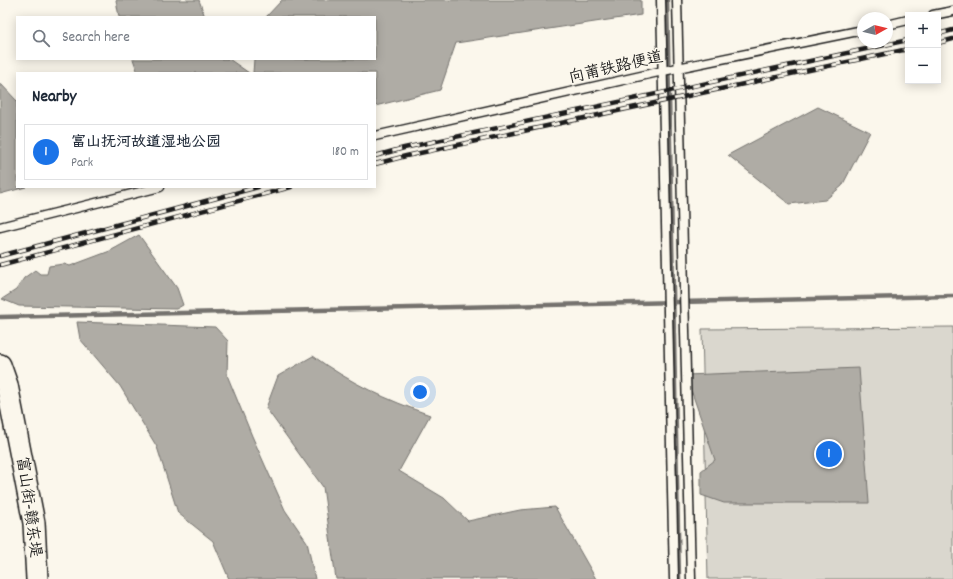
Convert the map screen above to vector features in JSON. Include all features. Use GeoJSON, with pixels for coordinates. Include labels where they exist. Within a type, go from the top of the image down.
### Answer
{"type":"FeatureCollection","features":[{"type":"Feature","properties":{"kind":"street","name":"富山街-赣东堤"},"geometry":{"type":"LineString","coordinates":[[0,365],[7,385],[34,523],[37,579]]}},
{"type":"Feature","properties":{"kind":"lane"},"geometry":{"type":"LineString","coordinates":[[661,0],[674,579]]}},
{"type":"Feature","properties":{"kind":"lane"},"geometry":{"type":"LineString","coordinates":[[677,0],[677,68],[691,579]]}},
{"type":"Feature","properties":{"kind":"lane"},"geometry":{"type":"LineString","coordinates":[[941,13],[953,11]]}},
{"type":"Feature","properties":{"kind":"lane"},"geometry":{"type":"LineString","coordinates":[[893,23],[905,21]]}},
{"type":"Feature","properties":{"kind":"lane","name":"向莆铁路便道"},"geometry":{"type":"LineString","coordinates":[[376,136],[663,71],[857,31]]}},
{"type":"Feature","properties":{"kind":"lane"},"geometry":{"type":"LineString","coordinates":[[0,227],[156,188]]}},
{"type":"Feature","properties":{"kind":"shaded area"},"geometry":{"type":"Polygon","coordinates":[[[116,0],[199,0],[205,16],[119,16],[116,0]]]}},
{"type":"Feature","properties":{"kind":"shaded area"},"geometry":{"type":"Polygon","coordinates":[[[282,0],[641,0],[641,15],[456,43],[440,90],[376,106],[376,72],[253,72],[254,60],[376,60],[376,16],[267,16],[282,0]]]}},
{"type":"Feature","properties":{"kind":"shaded area"},"geometry":{"type":"Polygon","coordinates":[[[133,60],[230,60],[248,72],[138,72],[133,60]]]}},
{"type":"Feature","properties":{"kind":"shaded area"},"geometry":{"type":"Polygon","coordinates":[[[0,83],[16,100],[16,188],[22,188],[0,194],[0,83]]]}},
{"type":"Feature","properties":{"kind":"shaded area"},"geometry":{"type":"Polygon","coordinates":[[[818,107],[870,132],[842,186],[825,200],[789,204],[728,155],[818,107]]]}},
{"type":"Feature","properties":{"kind":"shaded area"},"geometry":{"type":"Polygon","coordinates":[[[139,235],[177,288],[183,305],[176,309],[19,306],[2,299],[16,290],[24,278],[35,270],[40,274],[47,274],[49,266],[64,264],[70,266],[110,251],[139,235]]]}},
{"type":"Feature","properties":{"kind":"shaded area"},"geometry":{"type":"Polygon","coordinates":[[[77,322],[215,327],[228,341],[227,375],[285,510],[307,542],[315,579],[229,579],[213,541],[178,513],[157,447],[120,386],[80,339],[77,322]]]}},
{"type":"Feature","properties":{"kind":"shaded area"},"geometry":{"type":"Polygon","coordinates":[[[953,327],[953,579],[708,579],[702,329],[953,327]]]}},
{"type":"Feature","properties":{"kind":"shaded area"},"geometry":{"type":"Polygon","coordinates":[[[313,356],[355,383],[430,415],[399,471],[444,498],[468,521],[520,510],[555,507],[596,579],[336,579],[323,487],[266,408],[278,376],[313,356]]]}},
{"type":"Feature","properties":{"kind":"shaded area"},"geometry":{"type":"Polygon","coordinates":[[[859,368],[869,503],[724,503],[701,495],[701,471],[715,460],[686,375],[859,368]]]}},
{"type":"Feature","properties":{"kind":"waterway"},"geometry":{"type":"LineString","coordinates":[[667,0],[679,579]]}},
{"type":"Feature","properties":{"kind":"waterway"},"geometry":{"type":"LineString","coordinates":[[0,317],[953,296]]}},
{"type":"Feature","properties":{"kind":"railway"},"geometry":{"type":"LineString","coordinates":[[941,33],[953,30]]}},
{"type":"Feature","properties":{"kind":"railway"},"geometry":{"type":"LineString","coordinates":[[941,42],[953,39]]}},
{"type":"Feature","properties":{"kind":"railway"},"geometry":{"type":"LineString","coordinates":[[376,156],[404,148],[905,41]]}},
{"type":"Feature","properties":{"kind":"railway"},"geometry":{"type":"LineString","coordinates":[[376,164],[406,156],[905,50]]}},
{"type":"Feature","properties":{"kind":"railway"},"geometry":{"type":"LineString","coordinates":[[0,256],[254,188]]}},
{"type":"Feature","properties":{"kind":"railway"},"geometry":{"type":"LineString","coordinates":[[0,265],[287,188]]}},
{"type":"Feature","properties":{"kind":"place","name":"富山抚河故道湿地公园"},"geometry":{"type":"Point","coordinates":[829,454]}}]}
